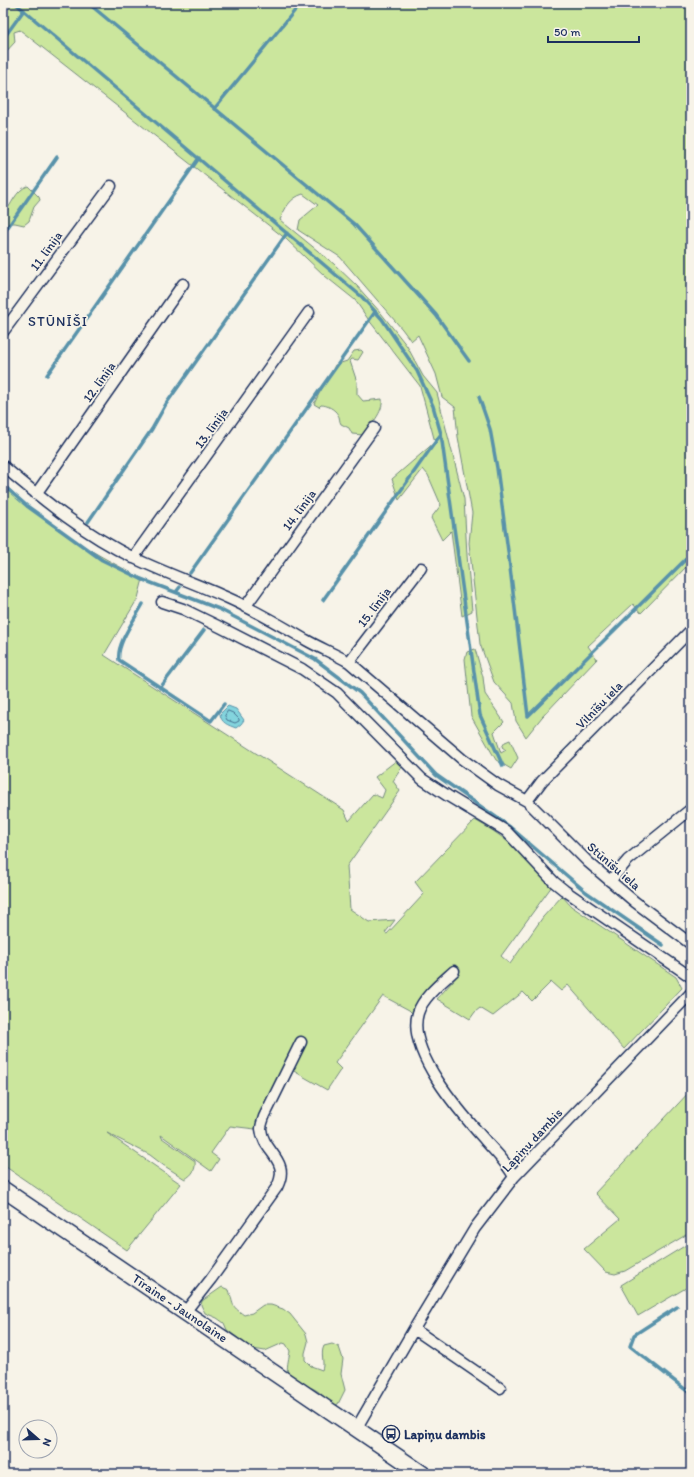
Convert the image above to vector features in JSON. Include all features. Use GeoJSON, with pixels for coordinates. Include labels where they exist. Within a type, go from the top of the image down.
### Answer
{"type":"FeatureCollection","features":[{"type":"Feature","properties":{"kind":"main road","name":"Tīraine - Jaunolaine"},"geometry":{"type":"LineString","coordinates":[[3,1189],[423,1474]]}},
{"type":"Feature","properties":{"kind":"street","name":"11. līnija"},"geometry":{"type":"LineString","coordinates":[[3,332],[111,186]]}},
{"type":"Feature","properties":{"kind":"street","name":"12. līnija"},"geometry":{"type":"LineString","coordinates":[[36,494],[183,284]]}},
{"type":"Feature","properties":{"kind":"street","name":"13. līnija"},"geometry":{"type":"LineString","coordinates":[[133,558],[309,312]]}},
{"type":"Feature","properties":{"kind":"street","name":"14. līnija"},"geometry":{"type":"LineString","coordinates":[[245,607],[374,428]]}},
{"type":"Feature","properties":{"kind":"street","name":"Stūnīšu iela"},"geometry":{"type":"LineString","coordinates":[[3,466],[36,494],[90,533],[133,558],[230,599],[349,662],[462,759],[498,785],[527,801],[588,862],[691,944]]}},
{"type":"Feature","properties":{"kind":"street","name":"15. līnija"},"geometry":{"type":"LineString","coordinates":[[349,662],[420,568]]}},
{"type":"Feature","properties":{"kind":"street"},"geometry":{"type":"LineString","coordinates":[[162,602],[184,610],[227,630],[302,669],[337,693],[422,779],[506,831],[554,882],[564,890],[691,977]]}},
{"type":"Feature","properties":{"kind":"street","name":"Vilnīšu iela"},"geometry":{"type":"LineString","coordinates":[[527,801],[542,781],[691,630]]}},
{"type":"Feature","properties":{"kind":"street"},"geometry":{"type":"LineString","coordinates":[[610,881],[628,860],[691,809]]}},
{"type":"Feature","properties":{"kind":"street"},"geometry":{"type":"LineString","coordinates":[[454,971],[434,990],[419,1012],[417,1026],[422,1049],[431,1069],[447,1094],[510,1168],[514,1177]]}},
{"type":"Feature","properties":{"kind":"street","name":"Lapiņu dambis"},"geometry":{"type":"LineString","coordinates":[[356,1428],[475,1228],[514,1177],[691,993]]}},
{"type":"Feature","properties":{"kind":"street"},"geometry":{"type":"LineString","coordinates":[[184,1312],[215,1273],[280,1181],[282,1173],[280,1165],[263,1136],[261,1128],[264,1117],[301,1042]]}},
{"type":"Feature","properties":{"kind":"street"},"geometry":{"type":"LineString","coordinates":[[414,1329],[500,1388]]}},
{"type":"Feature","properties":{"kind":"green space"},"geometry":{"type":"Polygon","coordinates":[[[3,3],[691,3],[691,562],[641,613],[633,604],[588,646],[597,659],[542,717],[526,737],[516,721],[513,703],[494,682],[480,644],[469,543],[472,513],[458,437],[455,407],[442,397],[436,374],[418,335],[411,341],[340,257],[298,230],[300,220],[318,205],[303,194],[291,201],[280,220],[334,264],[357,286],[407,346],[423,376],[437,393],[464,499],[472,611],[462,616],[451,531],[442,540],[431,518],[441,505],[428,475],[423,469],[399,500],[392,479],[435,442],[420,386],[355,300],[325,276],[286,239],[20,30],[14,32],[15,42],[3,55],[3,3]]]}},
{"type":"Feature","properties":{"kind":"green space"},"geometry":{"type":"Polygon","coordinates":[[[28,186],[40,200],[34,207],[29,221],[24,225],[9,223],[3,232],[3,214],[20,191],[28,186]]]}},
{"type":"Feature","properties":{"kind":"green space"},"geometry":{"type":"Polygon","coordinates":[[[361,350],[363,352],[358,360],[352,359],[350,361],[357,382],[357,394],[363,401],[382,399],[379,414],[363,435],[352,434],[349,428],[341,424],[339,416],[331,408],[321,405],[319,407],[314,404],[335,365],[347,361],[354,351],[361,350]]]}},
{"type":"Feature","properties":{"kind":"green space"},"geometry":{"type":"Polygon","coordinates":[[[3,483],[35,512],[64,534],[143,579],[138,598],[104,655],[344,810],[349,821],[373,794],[382,798],[385,790],[375,777],[397,760],[402,767],[393,781],[400,791],[347,866],[350,909],[369,922],[395,920],[385,933],[387,934],[424,894],[415,882],[475,820],[513,846],[552,886],[501,956],[510,964],[543,917],[562,896],[571,906],[676,977],[682,988],[624,1049],[568,985],[561,991],[551,982],[532,1001],[523,992],[493,1016],[480,1008],[470,1019],[437,999],[459,974],[452,967],[415,1016],[409,1010],[383,996],[335,1063],[341,1069],[327,1090],[285,1066],[255,1129],[230,1126],[211,1153],[219,1159],[211,1171],[161,1135],[162,1138],[195,1161],[195,1167],[190,1176],[185,1179],[150,1155],[107,1133],[181,1184],[127,1250],[3,1165],[3,483]]]}},
{"type":"Feature","properties":{"kind":"green space"},"geometry":{"type":"Polygon","coordinates":[[[475,649],[483,677],[485,694],[504,722],[494,732],[501,753],[506,750],[502,747],[505,742],[510,740],[518,758],[511,769],[496,760],[471,716],[465,659],[467,652],[475,649]]]}},
{"type":"Feature","properties":{"kind":"green space"},"geometry":{"type":"Polygon","coordinates":[[[691,1090],[691,1232],[625,1271],[615,1274],[606,1272],[584,1249],[620,1219],[595,1193],[691,1090]]]}},
{"type":"Feature","properties":{"kind":"green space"},"geometry":{"type":"Polygon","coordinates":[[[691,1242],[691,1285],[638,1316],[621,1285],[691,1242]]]}},
{"type":"Feature","properties":{"kind":"green space"},"geometry":{"type":"Polygon","coordinates":[[[222,1287],[229,1290],[234,1307],[244,1315],[252,1313],[263,1305],[271,1305],[283,1309],[290,1314],[306,1334],[308,1342],[305,1360],[311,1366],[322,1370],[322,1352],[324,1346],[332,1344],[339,1347],[343,1359],[341,1374],[345,1390],[338,1404],[332,1407],[317,1391],[299,1386],[290,1380],[287,1366],[290,1351],[286,1344],[283,1343],[265,1351],[253,1349],[227,1330],[224,1323],[205,1313],[201,1305],[202,1301],[222,1287]]]}},
{"type":"Feature","properties":{"kind":"water"},"geometry":{"type":"Polygon","coordinates":[[[228,706],[236,709],[244,720],[236,728],[230,726],[222,720],[220,714],[228,706]]]}},
{"type":"Feature","properties":{"kind":"waterway"},"geometry":{"type":"LineString","coordinates":[[15,3],[362,297],[382,319],[417,371],[433,406],[441,434],[480,715],[503,766]]}},
{"type":"Feature","properties":{"kind":"waterway"},"geometry":{"type":"LineString","coordinates":[[88,3],[354,224],[436,315],[469,361]]}},
{"type":"Feature","properties":{"kind":"waterway"},"geometry":{"type":"LineString","coordinates":[[214,109],[301,3]]}},
{"type":"Feature","properties":{"kind":"waterway"},"geometry":{"type":"LineString","coordinates":[[3,39],[24,10]]}},
{"type":"Feature","properties":{"kind":"waterway"},"geometry":{"type":"LineString","coordinates":[[3,234],[57,157]]}},
{"type":"Feature","properties":{"kind":"waterway"},"geometry":{"type":"LineString","coordinates":[[47,375],[199,158]]}},
{"type":"Feature","properties":{"kind":"waterway"},"geometry":{"type":"LineString","coordinates":[[88,522],[152,429],[166,404],[287,233]]}},
{"type":"Feature","properties":{"kind":"waterway"},"geometry":{"type":"LineString","coordinates":[[190,573],[375,312]]}},
{"type":"Feature","properties":{"kind":"waterway"},"geometry":{"type":"LineString","coordinates":[[479,397],[490,429],[497,468],[528,716]]}},
{"type":"Feature","properties":{"kind":"waterway"},"geometry":{"type":"LineString","coordinates":[[323,600],[441,434]]}},
{"type":"Feature","properties":{"kind":"waterway"},"geometry":{"type":"LineString","coordinates":[[3,485],[27,506],[102,560],[141,579],[219,609],[315,659],[360,693],[436,775],[510,827],[586,892],[663,945]]}},
{"type":"Feature","properties":{"kind":"waterway"},"geometry":{"type":"LineString","coordinates":[[528,716],[691,554]]}},
{"type":"Feature","properties":{"kind":"waterway"},"geometry":{"type":"LineString","coordinates":[[176,592],[180,587]]}},
{"type":"Feature","properties":{"kind":"waterway"},"geometry":{"type":"LineString","coordinates":[[143,604],[123,639],[120,647],[119,660],[211,721],[224,704]]}},
{"type":"Feature","properties":{"kind":"waterway"},"geometry":{"type":"LineString","coordinates":[[160,688],[204,630]]}},
{"type":"Feature","properties":{"kind":"waterway"},"geometry":{"type":"LineString","coordinates":[[677,1307],[634,1335],[630,1346],[691,1394]]}},
{"type":"Feature","properties":{"kind":"place","name":"Lapiņu dambis"},"geometry":{"type":"Point","coordinates":[391,1434]}},
{"type":"Feature","properties":{"kind":"district","name":"STŪNĪŠI"},"geometry":{"type":"Point","coordinates":[58,321]}}]}
